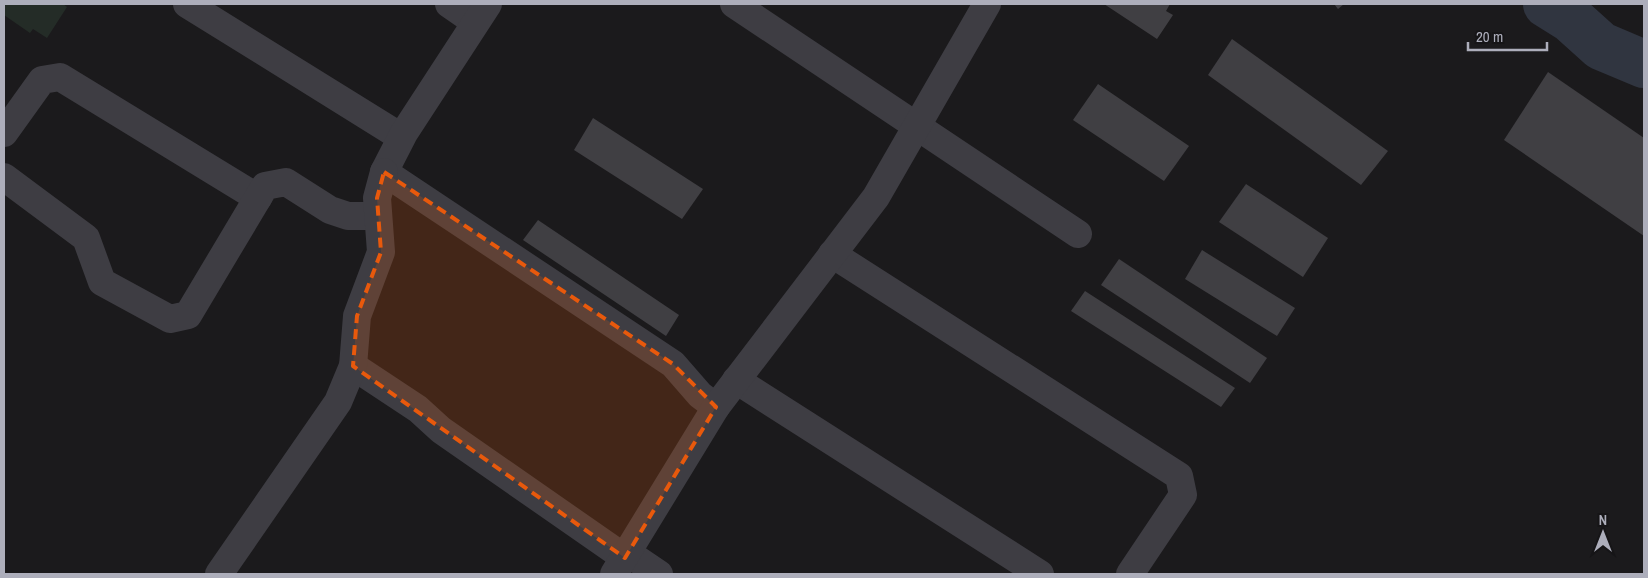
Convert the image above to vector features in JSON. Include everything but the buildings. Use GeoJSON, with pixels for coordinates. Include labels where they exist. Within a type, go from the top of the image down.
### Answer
{"type":"FeatureCollection","features":[{"type":"Feature","properties":{"kind":"street"},"geometry":{"type":"LineString","coordinates":[[187,4],[401,138]]}},
{"type":"Feature","properties":{"kind":"street"},"geometry":{"type":"LineString","coordinates":[[219,574],[338,402],[352,366],[357,316],[381,252],[376,198],[384,172],[401,138],[481,13],[449,4]]}},
{"type":"Feature","properties":{"kind":"street"},"geometry":{"type":"LineString","coordinates":[[734,4],[1078,234]]}},
{"type":"Feature","properties":{"kind":"street"},"geometry":{"type":"LineString","coordinates":[[622,562],[716,408],[876,197],[986,4]]}},
{"type":"Feature","properties":{"kind":"street"},"geometry":{"type":"LineString","coordinates":[[4,133],[42,80],[60,77],[258,198]]}},
{"type":"Feature","properties":{"kind":"street"},"geometry":{"type":"LineString","coordinates":[[384,172],[673,364],[700,395],[716,408]]}},
{"type":"Feature","properties":{"kind":"street"},"geometry":{"type":"LineString","coordinates":[[4,177],[86,238],[102,282],[170,319],[188,315],[265,186],[286,182],[330,210],[348,216],[377,216]]}},
{"type":"Feature","properties":{"kind":"street"},"geometry":{"type":"LineString","coordinates":[[832,254],[1179,476],[1183,495],[1130,574]]}},
{"type":"Feature","properties":{"kind":"street"},"geometry":{"type":"LineString","coordinates":[[352,366],[418,409],[441,430],[622,562],[660,574]]}},
{"type":"Feature","properties":{"kind":"street"},"geometry":{"type":"LineString","coordinates":[[736,380],[1040,574]]}},
{"type":"Feature","properties":{"kind":"highlighted area"},"geometry":{"type":"Polygon","coordinates":[[[384,172],[673,364],[716,407],[625,558],[353,366],[357,316],[381,252],[377,198],[384,172]]]}},
{"type":"Feature","properties":{"kind":"shaded area"},"geometry":{"type":"Polygon","coordinates":[[[4,4],[63,4],[67,7],[47,38],[33,29],[30,33],[4,15],[4,4]]]}},
{"type":"Feature","properties":{"kind":"waterway"},"geometry":{"type":"LineString","coordinates":[[1547,4],[1571,19],[1601,46],[1644,64]]}}]}
